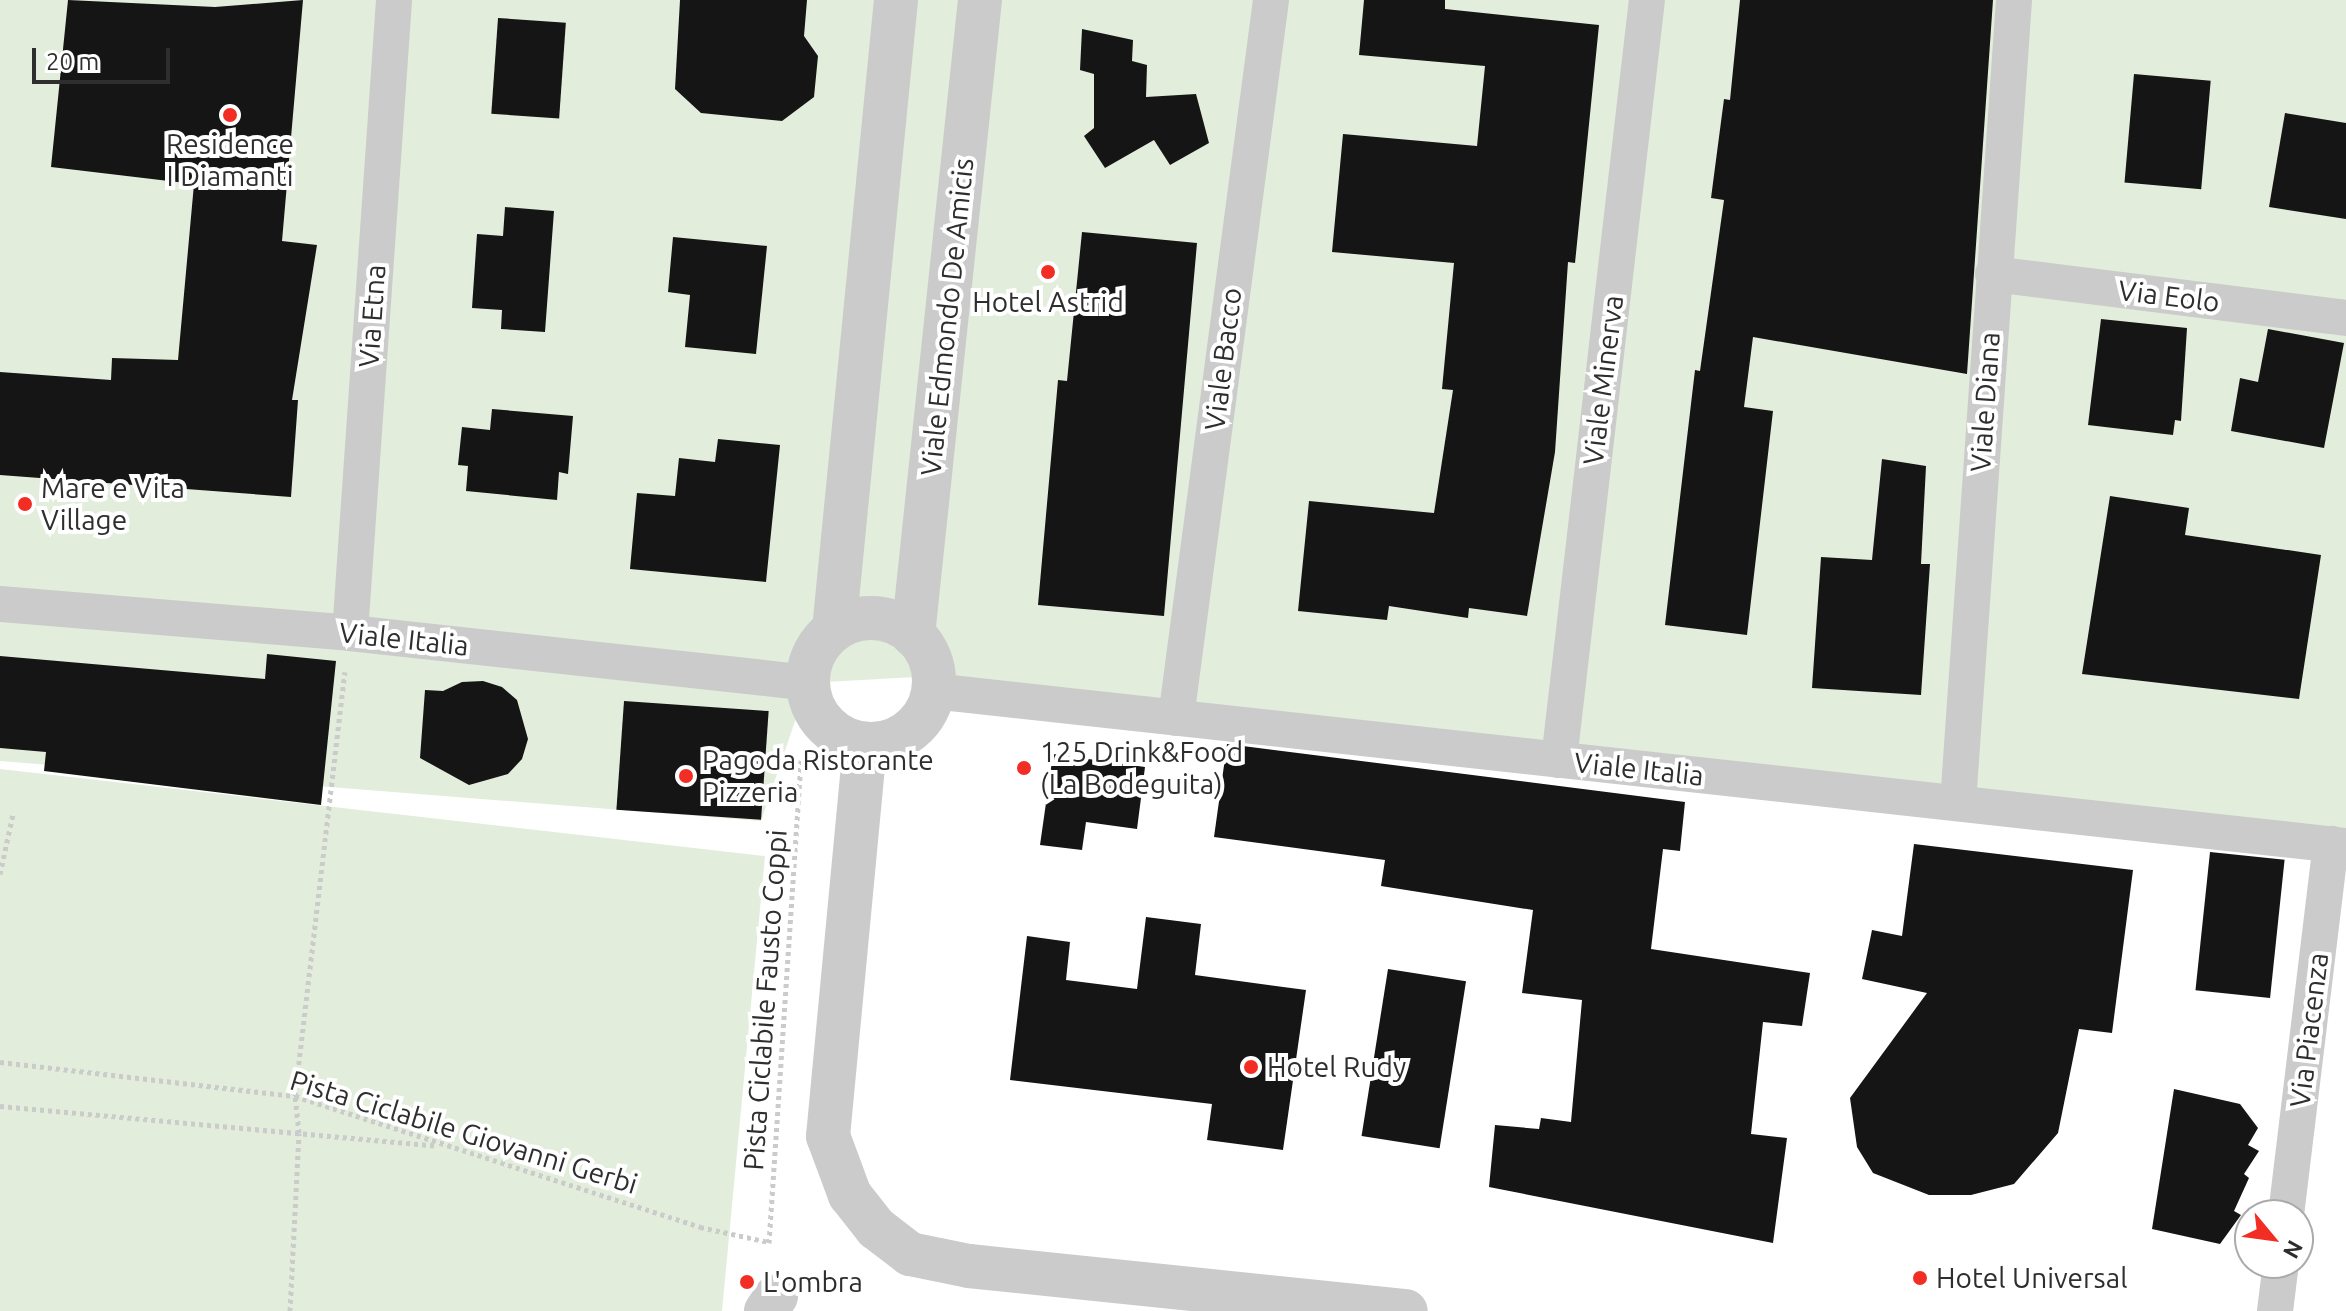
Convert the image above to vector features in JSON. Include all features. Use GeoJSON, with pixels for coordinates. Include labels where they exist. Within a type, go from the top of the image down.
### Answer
{"type":"FeatureCollection","features":[{"type":"Feature","properties":{"kind":"street","name":"Via Etna"},"geometry":{"type":"LineString","coordinates":[[350,633],[394,0]]}},
{"type":"Feature","properties":{"kind":"street"},"geometry":{"type":"LineString","coordinates":[[834,630],[868,618],[892,622],[913,635],[931,660],[933,691],[917,725],[902,736],[865,745],[848,741],[818,717],[808,683],[810,662],[834,630],[896,0]]}},
{"type":"Feature","properties":{"kind":"street","name":"Viale Edmondo De Amicis"},"geometry":{"type":"LineString","coordinates":[[913,635],[980,0]]}},
{"type":"Feature","properties":{"kind":"street","name":"Viale Bacco"},"geometry":{"type":"LineString","coordinates":[[1176,718],[1271,0]]}},
{"type":"Feature","properties":{"kind":"street","name":"Viale Minerva"},"geometry":{"type":"LineString","coordinates":[[1559,760],[1647,0]]}},
{"type":"Feature","properties":{"kind":"street","name":"Viale Diana"},"geometry":{"type":"LineString","coordinates":[[1958,803],[2014,0]]}},
{"type":"Feature","properties":{"kind":"street","name":"Via Eolo"},"geometry":{"type":"LineString","coordinates":[[1993,274],[2346,318]]}},
{"type":"Feature","properties":{"kind":"street","name":"Viale Italia"},"geometry":{"type":"LineString","coordinates":[[0,604],[350,633],[808,683]]}},
{"type":"Feature","properties":{"kind":"street","name":"Viale Italia"},"geometry":{"type":"LineString","coordinates":[[933,691],[2339,845]]}},
{"type":"Feature","properties":{"kind":"street"},"geometry":{"type":"LineString","coordinates":[[865,745],[828,1136],[850,1195],[876,1228],[910,1254],[969,1266],[1406,1311]]}},
{"type":"Feature","properties":{"kind":"street","name":"Via Piacenza"},"geometry":{"type":"LineString","coordinates":[[2288,1199],[2339,845]]}},
{"type":"Feature","properties":{"kind":"street"},"geometry":{"type":"LineString","coordinates":[[2275,1311],[2279,1279]]}},
{"type":"Feature","properties":{"kind":"path"},"geometry":{"type":"LineString","coordinates":[[290,1311],[299,1133],[295,1096],[350,633]]}},
{"type":"Feature","properties":{"kind":"path","name":"Pista Ciclabile Fausto Coppi"},"geometry":{"type":"LineString","coordinates":[[769,1242],[801,760]]}},
{"type":"Feature","properties":{"kind":"path"},"geometry":{"type":"LineString","coordinates":[[0,874],[13,814]]}},
{"type":"Feature","properties":{"kind":"path","name":"Pista Ciclabile Giovanni Gerbi"},"geometry":{"type":"LineString","coordinates":[[0,1062],[295,1096],[700,1227],[769,1242]]}},
{"type":"Feature","properties":{"kind":"path"},"geometry":{"type":"LineString","coordinates":[[0,1106],[450,1147]]}},
{"type":"Feature","properties":{"kind":"green space"},"geometry":{"type":"Polygon","coordinates":[[[0,0],[2346,0],[2346,836],[933,676],[808,683],[761,821],[0,761],[0,0]]]}},
{"type":"Feature","properties":{"kind":"green space"},"geometry":{"type":"Polygon","coordinates":[[[0,769],[765,856],[722,1311],[0,1311],[0,769]]]}},
{"type":"Feature","properties":{"kind":"building"},"geometry":{"type":"Polygon","coordinates":[[[68,0],[215,7],[303,0],[282,241],[317,245],[292,400],[298,400],[291,497],[0,475],[0,372],[111,380],[112,358],[178,360],[194,184],[51,167],[68,0]]]}},
{"type":"Feature","properties":{"kind":"building"},"geometry":{"type":"Polygon","coordinates":[[[680,0],[807,0],[804,36],[818,56],[814,97],[782,121],[701,113],[675,89],[680,0]]]}},
{"type":"Feature","properties":{"kind":"building"},"geometry":{"type":"Polygon","coordinates":[[[1364,0],[1445,0],[1445,9],[1599,25],[1575,263],[1568,262],[1555,452],[1527,616],[1469,608],[1468,618],[1389,606],[1387,620],[1298,611],[1309,501],[1434,513],[1453,390],[1442,389],[1454,263],[1332,252],[1343,134],[1477,146],[1485,66],[1359,55],[1364,0]]]}},
{"type":"Feature","properties":{"kind":"building"},"geometry":{"type":"Polygon","coordinates":[[[1740,0],[1993,0],[1967,374],[1753,337],[1744,407],[1773,411],[1747,635],[1665,625],[1695,370],[1700,371],[1724,200],[1711,198],[1724,99],[1730,100],[1740,0]]]}},
{"type":"Feature","properties":{"kind":"building"},"geometry":{"type":"Polygon","coordinates":[[[498,18],[566,23],[559,119],[491,114],[498,18]]]}},
{"type":"Feature","properties":{"kind":"building"},"geometry":{"type":"Polygon","coordinates":[[[1082,29],[1133,40],[1132,61],[1147,65],[1146,97],[1196,94],[1209,143],[1170,165],[1154,140],[1105,168],[1084,136],[1094,128],[1094,74],[1080,70],[1082,29]]]}},
{"type":"Feature","properties":{"kind":"building"},"geometry":{"type":"Polygon","coordinates":[[[2134,74],[2211,81],[2201,189],[2125,183],[2134,74]]]}},
{"type":"Feature","properties":{"kind":"building"},"geometry":{"type":"Polygon","coordinates":[[[2285,113],[2346,123],[2346,219],[2269,207],[2285,113]]]}},
{"type":"Feature","properties":{"kind":"building"},"geometry":{"type":"Polygon","coordinates":[[[505,207],[554,211],[545,332],[501,329],[502,310],[472,308],[477,234],[503,236],[505,207]]]}},
{"type":"Feature","properties":{"kind":"building"},"geometry":{"type":"Polygon","coordinates":[[[1082,232],[1197,243],[1164,616],[1038,605],[1058,380],[1067,381],[1082,232]]]}},
{"type":"Feature","properties":{"kind":"building"},"geometry":{"type":"Polygon","coordinates":[[[673,237],[767,246],[756,354],[685,347],[690,295],[668,292],[673,237]]]}},
{"type":"Feature","properties":{"kind":"building"},"geometry":{"type":"Polygon","coordinates":[[[2101,319],[2187,328],[2181,421],[2175,420],[2173,435],[2088,425],[2101,319]]]}},
{"type":"Feature","properties":{"kind":"building"},"geometry":{"type":"Polygon","coordinates":[[[2268,329],[2344,343],[2324,448],[2231,431],[2240,378],[2258,382],[2268,329]]]}},
{"type":"Feature","properties":{"kind":"building"},"geometry":{"type":"Polygon","coordinates":[[[492,409],[573,416],[568,474],[559,472],[557,500],[466,491],[468,466],[458,465],[462,427],[490,430],[492,409]]]}},
{"type":"Feature","properties":{"kind":"building"},"geometry":{"type":"Polygon","coordinates":[[[718,439],[780,445],[766,582],[630,569],[637,493],[675,496],[679,458],[715,462],[718,439]]]}},
{"type":"Feature","properties":{"kind":"building"},"geometry":{"type":"Polygon","coordinates":[[[1882,459],[1926,466],[1921,564],[1930,564],[1921,695],[1812,688],[1821,557],[1872,560],[1882,459]]]}},
{"type":"Feature","properties":{"kind":"building"},"geometry":{"type":"Polygon","coordinates":[[[2110,496],[2189,508],[2185,535],[2321,555],[2299,699],[2082,674],[2110,496]]]}},
{"type":"Feature","properties":{"kind":"building"},"geometry":{"type":"Polygon","coordinates":[[[267,654],[336,661],[321,805],[44,771],[46,752],[0,748],[0,656],[265,679],[267,654]]]}},
{"type":"Feature","properties":{"kind":"building"},"geometry":{"type":"Polygon","coordinates":[[[483,681],[502,687],[517,700],[528,739],[522,759],[508,774],[469,785],[420,758],[425,690],[443,691],[462,682],[483,681]]]}},
{"type":"Feature","properties":{"kind":"building"},"geometry":{"type":"Polygon","coordinates":[[[624,701],[769,711],[761,820],[616,810],[624,701]]]}},
{"type":"Feature","properties":{"kind":"building"},"geometry":{"type":"Polygon","coordinates":[[[1227,744],[1685,802],[1680,851],[1663,849],[1651,949],[1810,973],[1802,1026],[1763,1022],[1751,1134],[1787,1138],[1773,1243],[1489,1187],[1495,1125],[1539,1129],[1541,1118],[1571,1122],[1582,1000],[1522,993],[1533,910],[1381,886],[1385,860],[1214,837],[1227,744]]]}},
{"type":"Feature","properties":{"kind":"building"},"geometry":{"type":"Polygon","coordinates":[[[1053,754],[1145,767],[1137,829],[1086,822],[1082,850],[1040,845],[1053,754]]]}},
{"type":"Feature","properties":{"kind":"building"},"geometry":{"type":"Polygon","coordinates":[[[1914,844],[2133,870],[2112,1033],[2079,1029],[2058,1133],[2014,1184],[1971,1195],[1929,1195],[1873,1173],[1857,1147],[1850,1098],[1927,993],[1862,979],[1872,930],[1902,936],[1914,844]]]}},
{"type":"Feature","properties":{"kind":"building"},"geometry":{"type":"Polygon","coordinates":[[[2210,852],[2285,860],[2270,998],[2195,990],[2210,852]]]}},
{"type":"Feature","properties":{"kind":"building"},"geometry":{"type":"Polygon","coordinates":[[[1146,917],[1201,924],[1195,975],[1306,990],[1283,1150],[1207,1140],[1212,1104],[1010,1080],[1027,936],[1070,942],[1066,980],[1137,989],[1146,917]]]}},
{"type":"Feature","properties":{"kind":"building"},"geometry":{"type":"Polygon","coordinates":[[[1388,969],[1466,981],[1440,1148],[1362,1136],[1388,969]]]}},
{"type":"Feature","properties":{"kind":"building"},"geometry":{"type":"Polygon","coordinates":[[[2174,1089],[2240,1104],[2258,1128],[2248,1145],[2259,1151],[2244,1174],[2249,1178],[2239,1199],[2234,1199],[2234,1225],[2220,1244],[2152,1229],[2174,1089]]]}},
{"type":"Feature","properties":{"kind":"place","name":"Residence I Diamanti"},"geometry":{"type":"Point","coordinates":[230,115]}},
{"type":"Feature","properties":{"kind":"place","name":"Hotel Astrid"},"geometry":{"type":"Point","coordinates":[1048,272]}},
{"type":"Feature","properties":{"kind":"place","name":"Mare e Vita Village"},"geometry":{"type":"Point","coordinates":[25,504]}},
{"type":"Feature","properties":{"kind":"place","name":"125 Drink&Food (La Bodeguita)"},"geometry":{"type":"Point","coordinates":[1024,768]}},
{"type":"Feature","properties":{"kind":"place","name":"Pagoda Ristorante Pizzeria"},"geometry":{"type":"Point","coordinates":[686,776]}},
{"type":"Feature","properties":{"kind":"place","name":"Hotel Rudy"},"geometry":{"type":"Point","coordinates":[1251,1067]}},
{"type":"Feature","properties":{"kind":"place","name":"Hotel Universal"},"geometry":{"type":"Point","coordinates":[1920,1278]}},
{"type":"Feature","properties":{"kind":"place","name":"L'ombra"},"geometry":{"type":"Point","coordinates":[747,1282]}}]}
